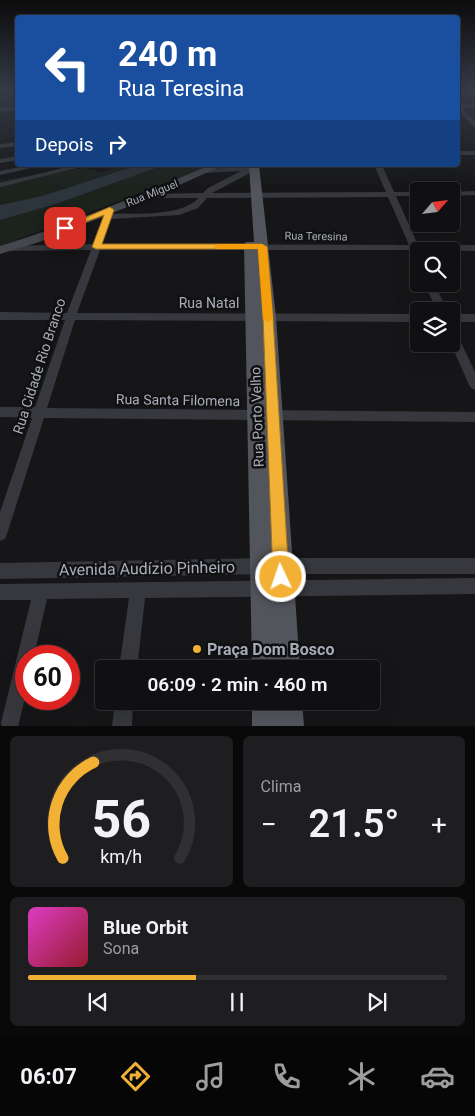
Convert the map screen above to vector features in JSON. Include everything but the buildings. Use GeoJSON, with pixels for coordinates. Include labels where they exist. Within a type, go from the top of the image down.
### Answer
{"type":"FeatureCollection","features":[{"type":"Feature","properties":{"kind":"main road","name":"Rua Miguel"},"geometry":{"type":"LineString","coordinates":[[3,249],[109,214],[215,167]]}},
{"type":"Feature","properties":{"kind":"main road","name":"Rua Porto Velho"},"geometry":{"type":"LineString","coordinates":[[249,168],[253,194],[261,317],[272,566],[267,660]]}},
{"type":"Feature","properties":{"kind":"main road","name":"Rua Porto Velho"},"geometry":{"type":"LineString","coordinates":[[272,588],[284,660]]}},
{"type":"Feature","properties":{"kind":"main road"},"geometry":{"type":"LineString","coordinates":[[266,710],[267,726]]}},
{"type":"Feature","properties":{"kind":"main road"},"geometry":{"type":"LineString","coordinates":[[288,710],[289,726]]}},
{"type":"Feature","properties":{"kind":"street"},"geometry":{"type":"LineString","coordinates":[[0,146],[15,144]]}},
{"type":"Feature","properties":{"kind":"street"},"geometry":{"type":"LineString","coordinates":[[460,152],[475,152]]}},
{"type":"Feature","properties":{"kind":"street"},"geometry":{"type":"LineString","coordinates":[[0,161],[15,158]]}},
{"type":"Feature","properties":{"kind":"street"},"geometry":{"type":"LineString","coordinates":[[0,173],[31,167]]}},
{"type":"Feature","properties":{"kind":"street"},"geometry":{"type":"LineString","coordinates":[[0,185],[76,167]]}},
{"type":"Feature","properties":{"kind":"street"},"geometry":{"type":"LineString","coordinates":[[379,167],[411,242]]}},
{"type":"Feature","properties":{"kind":"street"},"geometry":{"type":"LineString","coordinates":[[206,171],[249,168]]}},
{"type":"Feature","properties":{"kind":"street"},"geometry":{"type":"LineString","coordinates":[[109,214],[172,215],[190,209],[209,192],[249,168]]}},
{"type":"Feature","properties":{"kind":"street"},"geometry":{"type":"LineString","coordinates":[[205,183],[209,192]]}},
{"type":"Feature","properties":{"kind":"street"},"geometry":{"type":"LineString","coordinates":[[146,196],[209,192],[253,194],[410,194]]}},
{"type":"Feature","properties":{"kind":"street"},"geometry":{"type":"LineString","coordinates":[[460,194],[475,193]]}},
{"type":"Feature","properties":{"kind":"street","name":"Rua Cidade Rio Branco"},"geometry":{"type":"LineString","coordinates":[[0,534],[39,412],[109,214]]}},
{"type":"Feature","properties":{"kind":"street","name":"Rua Teresina"},"geometry":{"type":"LineString","coordinates":[[3,249],[96,247],[410,248]]}},
{"type":"Feature","properties":{"kind":"street","name":"Rua Teresina"},"geometry":{"type":"LineString","coordinates":[[460,248],[475,248]]}},
{"type":"Feature","properties":{"kind":"street","name":"Rua Natal"},"geometry":{"type":"LineString","coordinates":[[0,316],[410,318]]}},
{"type":"Feature","properties":{"kind":"street"},"geometry":{"type":"LineString","coordinates":[[460,318],[475,318]]}},
{"type":"Feature","properties":{"kind":"street"},"geometry":{"type":"LineString","coordinates":[[460,352],[475,385]]}},
{"type":"Feature","properties":{"kind":"street","name":"Rua Santa Filomena"},"geometry":{"type":"LineString","coordinates":[[0,412],[475,417]]}},
{"type":"Feature","properties":{"kind":"street","name":"Avenida Audízio Pinheiro"},"geometry":{"type":"LineString","coordinates":[[0,571],[272,566],[475,566]]}},
{"type":"Feature","properties":{"kind":"street","name":"Avenida Audízio Pinheiro"},"geometry":{"type":"LineString","coordinates":[[0,592],[475,586]]}},
{"type":"Feature","properties":{"kind":"street"},"geometry":{"type":"LineString","coordinates":[[129,660],[138,590]]}},
{"type":"Feature","properties":{"kind":"street"},"geometry":{"type":"LineString","coordinates":[[10,723],[41,591]]}},
{"type":"Feature","properties":{"kind":"street"},"geometry":{"type":"LineString","coordinates":[[122,726],[123,710]]}},
{"type":"Feature","properties":{"kind":"shaded area"},"geometry":{"type":"Polygon","coordinates":[[[119,167],[132,167],[42,196],[0,205],[0,180],[84,168],[102,172],[119,167]]]}},
{"type":"Feature","properties":{"kind":"shaded area"},"geometry":{"type":"Polygon","coordinates":[[[132,167],[158,167],[56,204],[0,220],[0,205],[42,196],[132,167]]]}},
{"type":"Feature","properties":{"kind":"shaded area"},"geometry":{"type":"Polygon","coordinates":[[[158,167],[205,167],[0,246],[0,220],[56,204],[158,167]]]}},
{"type":"Feature","properties":{"kind":"slow traffic"},"geometry":{"type":"LineString","coordinates":[[218,247],[262,247],[268,319]]}},
{"type":"Feature","properties":{"kind":"place","name":"Praça Dom Bosco"},"geometry":{"type":"Point","coordinates":[197,649]}},
{"type":"Feature","properties":{"kind":"route"},"geometry":{"type":"LineString","coordinates":[[65,228],[110,210],[96,247],[262,247],[268,317],[281,577]]}}]}
